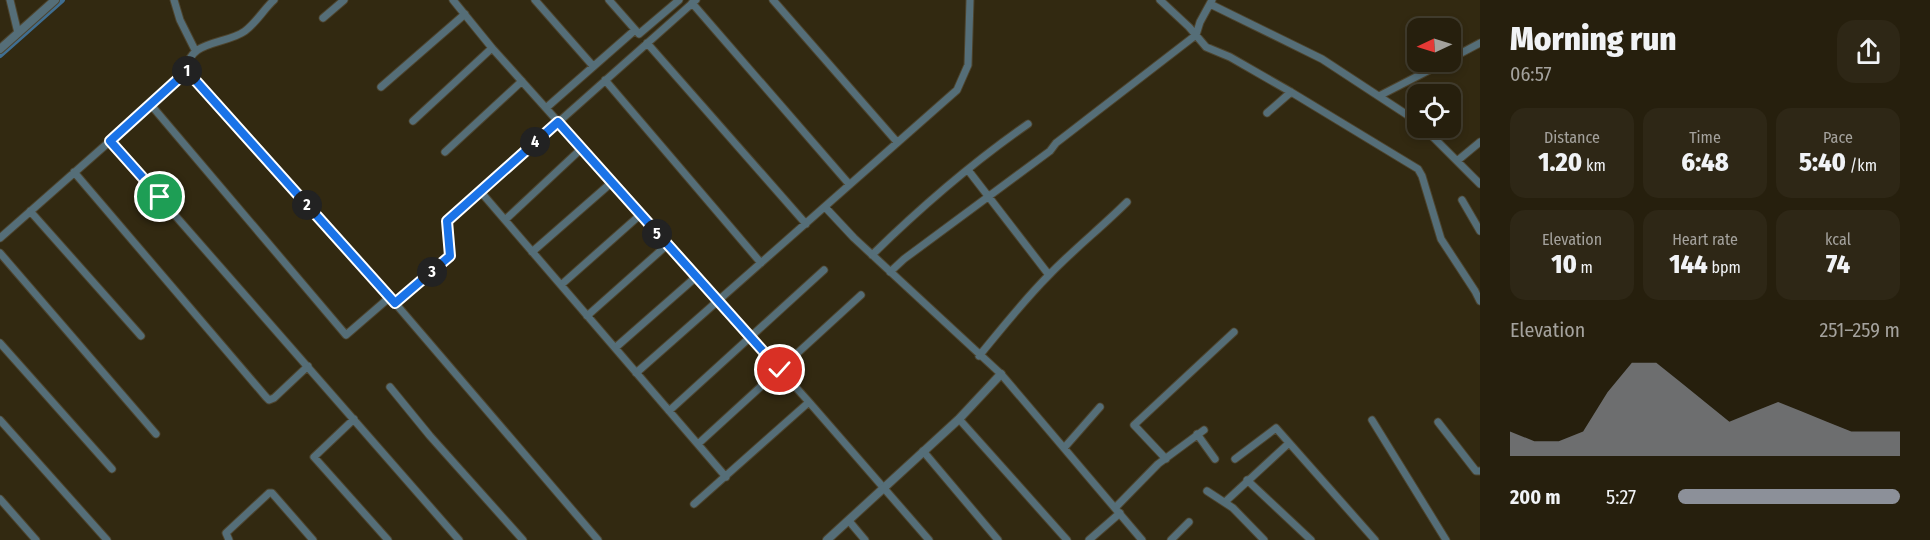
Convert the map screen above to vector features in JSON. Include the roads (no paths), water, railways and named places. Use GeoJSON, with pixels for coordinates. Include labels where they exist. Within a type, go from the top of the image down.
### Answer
{"type":"FeatureCollection","features":[{"type":"Feature","properties":{"kind":"street"},"geometry":{"type":"LineString","coordinates":[[10,0],[18,33]]}},
{"type":"Feature","properties":{"kind":"street"},"geometry":{"type":"LineString","coordinates":[[0,50],[55,0]]}},
{"type":"Feature","properties":{"kind":"street"},"geometry":{"type":"LineString","coordinates":[[174,0],[180,20],[195,50]]}},
{"type":"Feature","properties":{"kind":"street"},"geometry":{"type":"LineString","coordinates":[[274,0],[244,32],[195,50],[187,62],[187,71],[393,300],[595,539]]}},
{"type":"Feature","properties":{"kind":"street"},"geometry":{"type":"LineString","coordinates":[[323,18],[344,0]]}},
{"type":"Feature","properties":{"kind":"street"},"geometry":{"type":"LineString","coordinates":[[453,0],[581,149],[809,402],[929,540]]}},
{"type":"Feature","properties":{"kind":"street"},"geometry":{"type":"LineString","coordinates":[[535,0],[593,66]]}},
{"type":"Feature","properties":{"kind":"street"},"geometry":{"type":"LineString","coordinates":[[611,1],[639,34],[679,0]]}},
{"type":"Feature","properties":{"kind":"street"},"geometry":{"type":"LineString","coordinates":[[773,0],[897,142]]}},
{"type":"Feature","properties":{"kind":"street"},"geometry":{"type":"LineString","coordinates":[[636,373],[957,90],[969,65],[970,0]]}},
{"type":"Feature","properties":{"kind":"street"},"geometry":{"type":"LineString","coordinates":[[1160,0],[1206,47],[1230,57],[1291,92],[1418,169],[1441,239],[1480,301]]}},
{"type":"Feature","properties":{"kind":"street"},"geometry":{"type":"LineString","coordinates":[[151,105],[346,335],[450,256],[447,221],[694,2],[849,184]]}},
{"type":"Feature","properties":{"kind":"street"},"geometry":{"type":"LineString","coordinates":[[890,272],[904,259],[1050,151],[1056,143],[1196,35],[1208,3],[1322,59],[1407,115]]}},
{"type":"Feature","properties":{"kind":"street"},"geometry":{"type":"LineString","coordinates":[[381,87],[465,14]]}},
{"type":"Feature","properties":{"kind":"street"},"geometry":{"type":"LineString","coordinates":[[546,108],[635,30]]}},
{"type":"Feature","properties":{"kind":"street"},"geometry":{"type":"LineString","coordinates":[[647,43],[806,224]]}},
{"type":"Feature","properties":{"kind":"street"},"geometry":{"type":"LineString","coordinates":[[1461,53],[1480,43]]}},
{"type":"Feature","properties":{"kind":"street"},"geometry":{"type":"LineString","coordinates":[[413,121],[492,48]]}},
{"type":"Feature","properties":{"kind":"street"},"geometry":{"type":"LineString","coordinates":[[0,238],[187,71]]}},
{"type":"Feature","properties":{"kind":"street"},"geometry":{"type":"LineString","coordinates":[[1379,96],[1426,72]]}},
{"type":"Feature","properties":{"kind":"street"},"geometry":{"type":"LineString","coordinates":[[605,80],[761,263]]}},
{"type":"Feature","properties":{"kind":"street"},"geometry":{"type":"LineString","coordinates":[[445,152],[522,81]]}},
{"type":"Feature","properties":{"kind":"street"},"geometry":{"type":"LineString","coordinates":[[1267,113],[1291,92]]}},
{"type":"Feature","properties":{"kind":"street"},"geometry":{"type":"LineString","coordinates":[[872,255],[899,228],[991,150],[1028,124]]}},
{"type":"Feature","properties":{"kind":"street"},"geometry":{"type":"LineString","coordinates":[[1434,138],[1480,184]]}},
{"type":"Feature","properties":{"kind":"street"},"geometry":{"type":"LineString","coordinates":[[110,141],[459,540]]}},
{"type":"Feature","properties":{"kind":"street"},"geometry":{"type":"LineString","coordinates":[[1457,161],[1480,142]]}},
{"type":"Feature","properties":{"kind":"street"},"geometry":{"type":"LineString","coordinates":[[504,220],[581,149]]}},
{"type":"Feature","properties":{"kind":"street"},"geometry":{"type":"LineString","coordinates":[[968,170],[1049,275]]}},
{"type":"Feature","properties":{"kind":"street"},"geometry":{"type":"LineString","coordinates":[[74,172],[269,400],[308,366]]}},
{"type":"Feature","properties":{"kind":"street"},"geometry":{"type":"LineString","coordinates":[[532,252],[611,183]]}},
{"type":"Feature","properties":{"kind":"street"},"geometry":{"type":"LineString","coordinates":[[480,191],[726,477]]}},
{"type":"Feature","properties":{"kind":"street"},"geometry":{"type":"LineString","coordinates":[[1462,200],[1480,231]]}},
{"type":"Feature","properties":{"kind":"street"},"geometry":{"type":"LineString","coordinates":[[979,356],[1011,316],[1049,275],[1127,202]]}},
{"type":"Feature","properties":{"kind":"street"},"geometry":{"type":"LineString","coordinates":[[825,207],[872,255],[1000,374],[1142,540]]}},
{"type":"Feature","properties":{"kind":"street"},"geometry":{"type":"LineString","coordinates":[[30,211],[141,336]]}},
{"type":"Feature","properties":{"kind":"street"},"geometry":{"type":"LineString","coordinates":[[561,285],[640,215]]}},
{"type":"Feature","properties":{"kind":"street"},"geometry":{"type":"LineString","coordinates":[[587,316],[667,245]]}},
{"type":"Feature","properties":{"kind":"street"},"geometry":{"type":"LineString","coordinates":[[0,253],[156,434]]}},
{"type":"Feature","properties":{"kind":"street"},"geometry":{"type":"LineString","coordinates":[[669,411],[824,270]]}},
{"type":"Feature","properties":{"kind":"street"},"geometry":{"type":"LineString","coordinates":[[615,348],[696,277]]}},
{"type":"Feature","properties":{"kind":"street"},"geometry":{"type":"LineString","coordinates":[[698,444],[861,295]]}},
{"type":"Feature","properties":{"kind":"street"},"geometry":{"type":"LineString","coordinates":[[1166,459],[1134,425],[1234,332]]}},
{"type":"Feature","properties":{"kind":"street"},"geometry":{"type":"LineString","coordinates":[[0,343],[112,470]]}},
{"type":"Feature","properties":{"kind":"street"},"geometry":{"type":"LineString","coordinates":[[827,540],[959,419],[1000,374]]}},
{"type":"Feature","properties":{"kind":"street"},"geometry":{"type":"LineString","coordinates":[[390,387],[430,436],[523,540]]}},
{"type":"Feature","properties":{"kind":"street"},"geometry":{"type":"LineString","coordinates":[[694,504],[809,402]]}},
{"type":"Feature","properties":{"kind":"street"},"geometry":{"type":"LineString","coordinates":[[1064,448],[1100,407]]}},
{"type":"Feature","properties":{"kind":"street"},"geometry":{"type":"LineString","coordinates":[[354,419],[314,457],[388,540]]}},
{"type":"Feature","properties":{"kind":"street"},"geometry":{"type":"LineString","coordinates":[[959,419],[1067,540]]}},
{"type":"Feature","properties":{"kind":"street"},"geometry":{"type":"LineString","coordinates":[[0,420],[107,540]]}},
{"type":"Feature","properties":{"kind":"street"},"geometry":{"type":"LineString","coordinates":[[1372,420],[1446,540]]}},
{"type":"Feature","properties":{"kind":"street"},"geometry":{"type":"LineString","coordinates":[[1438,422],[1476,471],[1480,471]]}},
{"type":"Feature","properties":{"kind":"street"},"geometry":{"type":"LineString","coordinates":[[1235,459],[1274,427],[1375,540]]}},
{"type":"Feature","properties":{"kind":"street"},"geometry":{"type":"LineString","coordinates":[[1089,540],[1158,464],[1204,430]]}},
{"type":"Feature","properties":{"kind":"street"},"geometry":{"type":"LineString","coordinates":[[1197,434],[1215,459]]}},
{"type":"Feature","properties":{"kind":"street"},"geometry":{"type":"LineString","coordinates":[[1225,502],[1289,442]]}},
{"type":"Feature","properties":{"kind":"street"},"geometry":{"type":"LineString","coordinates":[[923,451],[998,540]]}},
{"type":"Feature","properties":{"kind":"street"},"geometry":{"type":"LineString","coordinates":[[1247,480],[1311,540]]}},
{"type":"Feature","properties":{"kind":"street"},"geometry":{"type":"LineString","coordinates":[[1207,491],[1225,502],[1264,540]]}},
{"type":"Feature","properties":{"kind":"street"},"geometry":{"type":"LineString","coordinates":[[229,540],[226,533],[269,493],[272,493],[313,540]]}},
{"type":"Feature","properties":{"kind":"street"},"geometry":{"type":"LineString","coordinates":[[0,499],[36,540]]}},
{"type":"Feature","properties":{"kind":"street"},"geometry":{"type":"LineString","coordinates":[[849,521],[865,540]]}},
{"type":"Feature","properties":{"kind":"street"},"geometry":{"type":"LineString","coordinates":[[1171,540],[1189,522]]}},
{"type":"Feature","properties":{"kind":"waterway"},"geometry":{"type":"LineString","coordinates":[[0,55],[62,0]]}}]}
